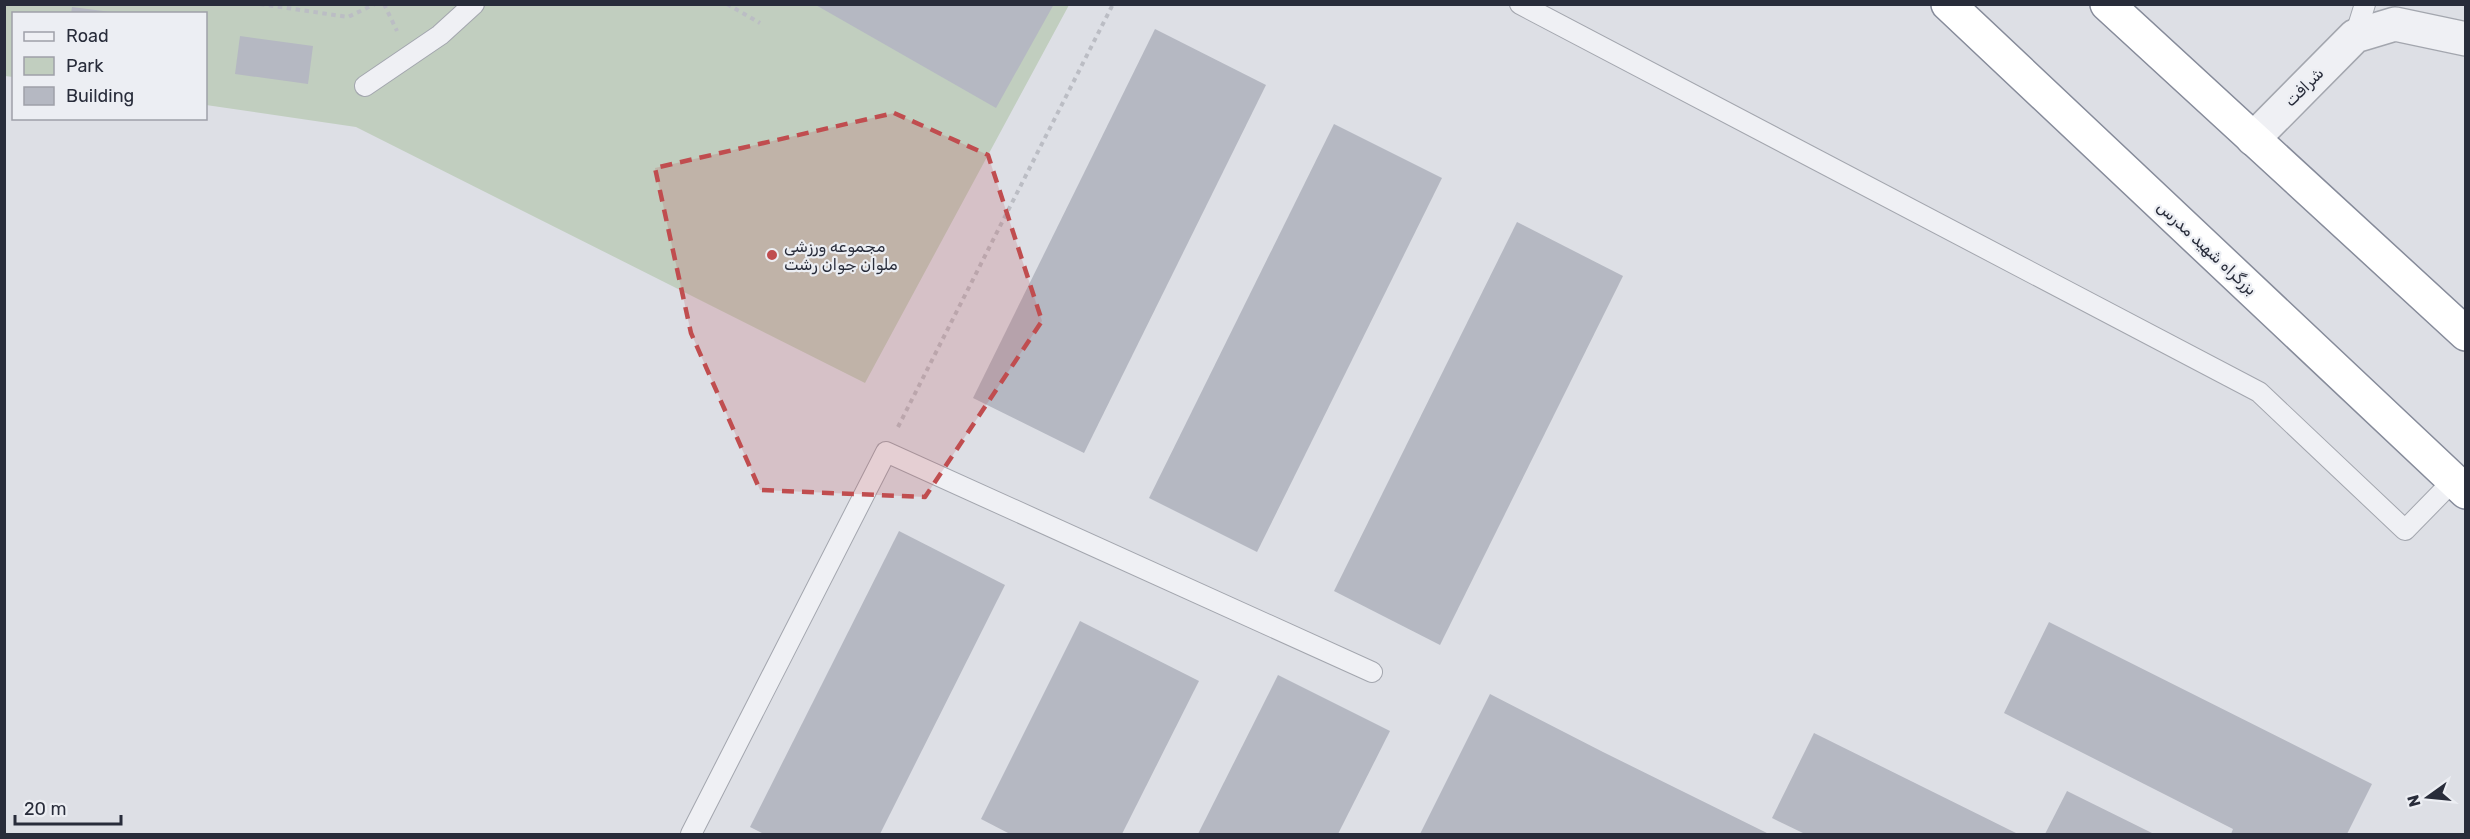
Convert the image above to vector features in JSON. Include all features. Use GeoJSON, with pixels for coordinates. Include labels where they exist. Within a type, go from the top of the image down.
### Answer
{"type":"FeatureCollection","features":[{"type":"Feature","properties":{"kind":"highway","name":"بزرگراه شهید مدرس"},"geometry":{"type":"LineString","coordinates":[[1948,4],[2462,490]]}},
{"type":"Feature","properties":{"kind":"highway"},"geometry":{"type":"LineString","coordinates":[[2107,4],[2466,334]]}},
{"type":"Feature","properties":{"kind":"street","name":"شرافت"},"geometry":{"type":"LineString","coordinates":[[2253,139],[2355,36],[2395,24],[2466,39]]}},
{"type":"Feature","properties":{"kind":"lane"},"geometry":{"type":"LineString","coordinates":[[365,86],[440,35],[474,4]]}},
{"type":"Feature","properties":{"kind":"lane"},"geometry":{"type":"LineString","coordinates":[[1520,4],[2259,392],[2405,530],[2462,490]]}},
{"type":"Feature","properties":{"kind":"lane","name":"شرافت"},"geometry":{"type":"LineString","coordinates":[[2355,36],[2366,4]]}},
{"type":"Feature","properties":{"kind":"lane"},"geometry":{"type":"LineString","coordinates":[[691,834],[886,452],[1372,672]]}},
{"type":"Feature","properties":{"kind":"path"},"geometry":{"type":"LineString","coordinates":[[261,4],[348,17],[375,4]]}},
{"type":"Feature","properties":{"kind":"path"},"geometry":{"type":"LineString","coordinates":[[727,4],[760,22]]}},
{"type":"Feature","properties":{"kind":"path"},"geometry":{"type":"LineString","coordinates":[[886,452],[1113,4]]}},
{"type":"Feature","properties":{"kind":"highlighted area"},"geometry":{"type":"Polygon","coordinates":[[[894,113],[988,155],[1042,321],[925,497],[760,490],[691,333],[655,168],[894,113]]]}},
{"type":"Feature","properties":{"kind":"green space","name":"مجموعه ورزشی ملوان جوان رشت"},"geometry":{"type":"Polygon","coordinates":[[[5,5],[1069,5],[865,383],[356,127],[207,105],[207,12],[12,12],[12,77],[5,76],[5,5]]]}},
{"type":"Feature","properties":{"kind":"building"},"geometry":{"type":"Polygon","coordinates":[[[814,4],[1054,4],[996,108],[814,4]]]}},
{"type":"Feature","properties":{"kind":"building"},"geometry":{"type":"Polygon","coordinates":[[[72,7],[111,12],[71,12],[72,7]]]}},
{"type":"Feature","properties":{"kind":"building"},"geometry":{"type":"Polygon","coordinates":[[[1155,29],[1266,85],[1084,453],[973,398],[1155,29]]]}},
{"type":"Feature","properties":{"kind":"building"},"geometry":{"type":"Polygon","coordinates":[[[240,36],[313,46],[308,84],[235,74],[240,36]]]}},
{"type":"Feature","properties":{"kind":"building"},"geometry":{"type":"Polygon","coordinates":[[[1334,124],[1442,178],[1257,552],[1149,498],[1334,124]]]}},
{"type":"Feature","properties":{"kind":"building"},"geometry":{"type":"Polygon","coordinates":[[[1517,222],[1623,276],[1440,645],[1334,591],[1517,222]]]}},
{"type":"Feature","properties":{"kind":"building"},"geometry":{"type":"Polygon","coordinates":[[[899,531],[1005,585],[880,834],[764,834],[750,827],[899,531]]]}},
{"type":"Feature","properties":{"kind":"building"},"geometry":{"type":"Polygon","coordinates":[[[1080,621],[1199,681],[1122,834],[1010,834],[981,819],[1080,621]]]}},
{"type":"Feature","properties":{"kind":"building"},"geometry":{"type":"Polygon","coordinates":[[[2049,622],[2372,784],[2347,834],[2231,834],[2233,829],[2004,713],[2049,622]]]}},
{"type":"Feature","properties":{"kind":"building"},"geometry":{"type":"Polygon","coordinates":[[[1278,675],[1390,731],[1338,834],[1198,834],[1278,675]]]}},
{"type":"Feature","properties":{"kind":"building"},"geometry":{"type":"Polygon","coordinates":[[[1490,694],[1603,752],[1769,834],[1420,834],[1490,694]]]}},
{"type":"Feature","properties":{"kind":"building"},"geometry":{"type":"Polygon","coordinates":[[[1814,733],[2018,834],[1805,834],[1772,818],[1814,733]]]}},
{"type":"Feature","properties":{"kind":"building"},"geometry":{"type":"Polygon","coordinates":[[[2067,791],[2154,834],[2045,834],[2067,791]]]}},
{"type":"Feature","properties":{"kind":"place","name":"مجموعه ورزشی ملوان جوان رشت"},"geometry":{"type":"Point","coordinates":[772,255]}}]}
